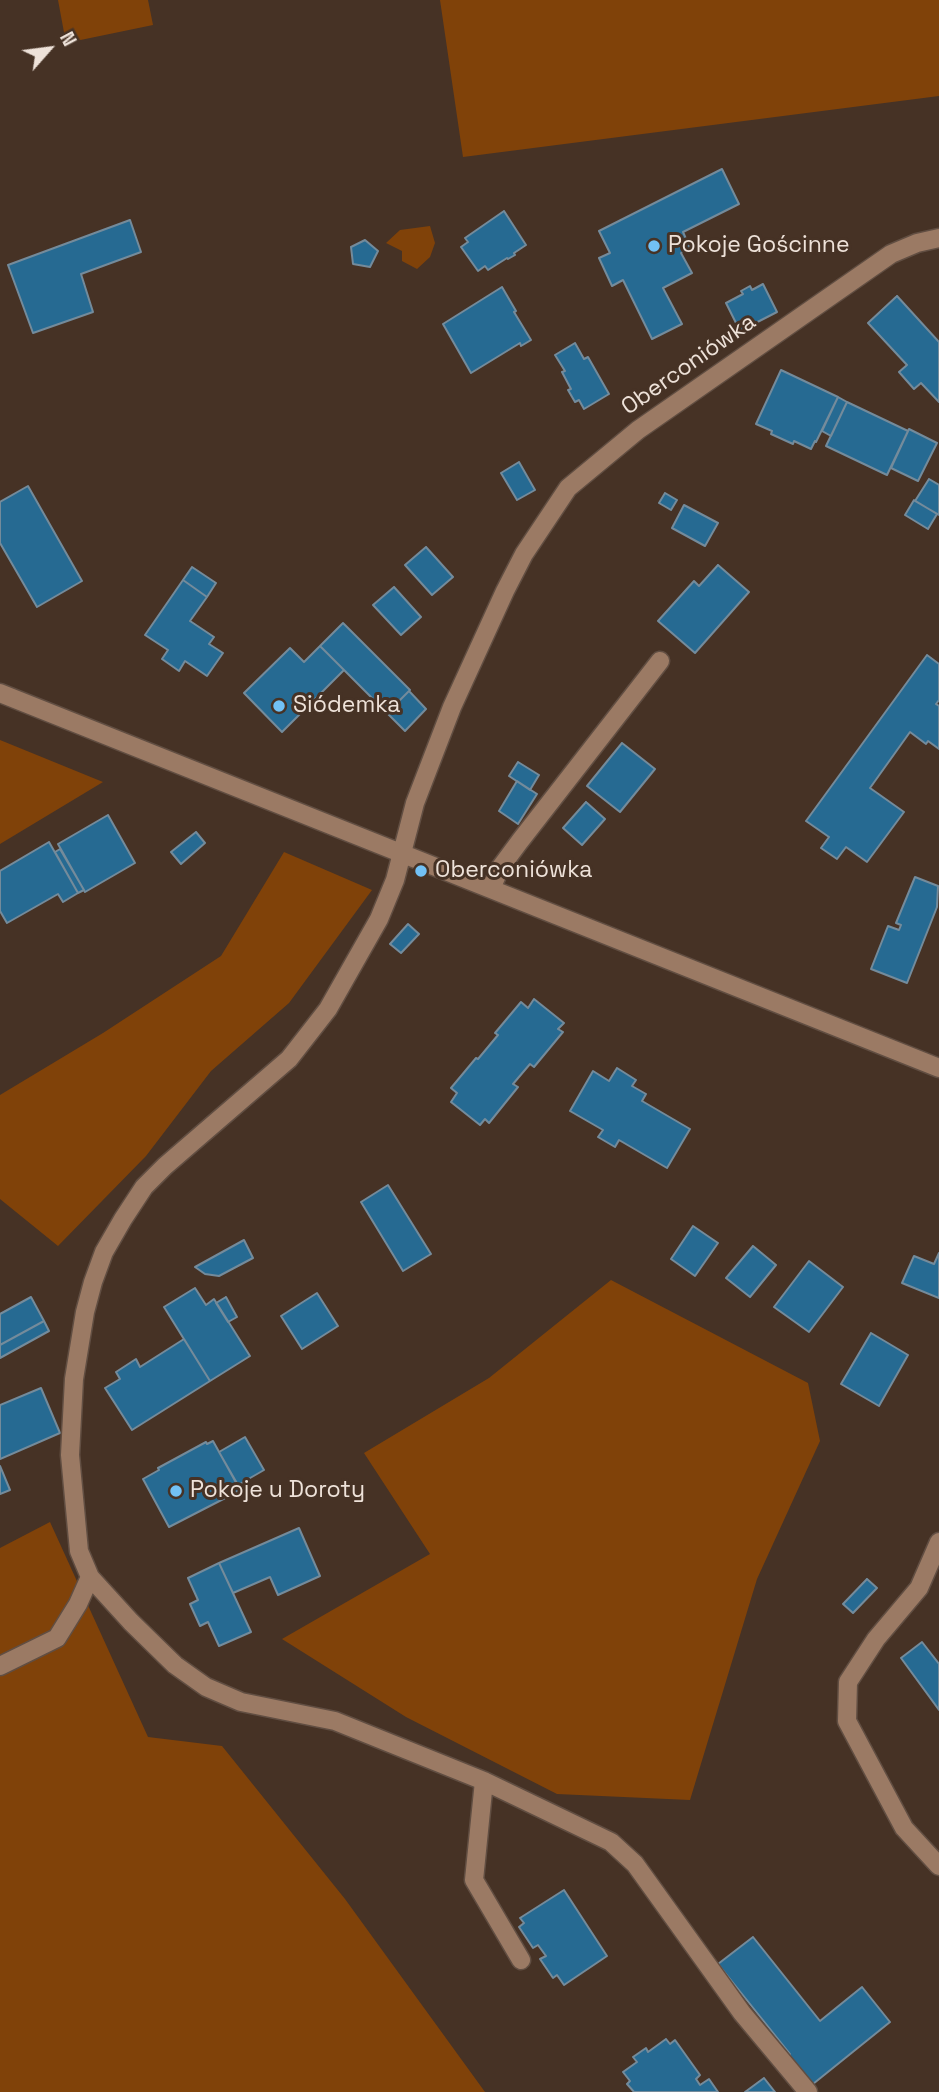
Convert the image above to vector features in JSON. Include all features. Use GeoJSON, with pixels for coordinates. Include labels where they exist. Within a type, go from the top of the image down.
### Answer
{"type":"FeatureCollection","features":[{"type":"Feature","properties":{"kind":"street","name":"Oberconiówka"},"geometry":{"type":"LineString","coordinates":[[90,1577],[79,1551],[70,1455],[74,1378],[82,1328],[93,1282],[104,1252],[145,1188],[188,1144],[289,1059],[328,1009],[379,919],[395,880],[415,803],[452,707],[524,554],[568,488],[638,430],[891,254],[917,243],[939,238]]}},
{"type":"Feature","properties":{"kind":"street"},"geometry":{"type":"LineString","coordinates":[[491,889],[500,868],[520,841],[660,662]]}},
{"type":"Feature","properties":{"kind":"street"},"geometry":{"type":"LineString","coordinates":[[0,694],[939,1068]]}},
{"type":"Feature","properties":{"kind":"street"},"geometry":{"type":"LineString","coordinates":[[939,1542],[919,1588],[876,1639],[848,1682],[847,1721],[904,1828],[939,1866]]}},
{"type":"Feature","properties":{"kind":"street"},"geometry":{"type":"LineString","coordinates":[[0,1666],[57,1638],[78,1604],[90,1577],[175,1665],[206,1687],[242,1702],[335,1721],[484,1781],[611,1842],[635,1864],[742,2012],[808,2092]]}},
{"type":"Feature","properties":{"kind":"street"},"geometry":{"type":"LineString","coordinates":[[484,1781],[474,1880],[521,1959]]}},
{"type":"Feature","properties":{"kind":"shaded area"},"geometry":{"type":"Polygon","coordinates":[[[58,0],[148,0],[153,25],[66,43],[58,0]]]}},
{"type":"Feature","properties":{"kind":"shaded area"},"geometry":{"type":"Polygon","coordinates":[[[440,0],[939,0],[939,96],[463,157],[440,0]]]}},
{"type":"Feature","properties":{"kind":"shaded area"},"geometry":{"type":"Polygon","coordinates":[[[430,226],[435,243],[430,257],[417,269],[402,261],[402,251],[386,243],[400,230],[430,226]]]}},
{"type":"Feature","properties":{"kind":"shaded area"},"geometry":{"type":"Polygon","coordinates":[[[0,740],[103,782],[0,844],[0,740]]]}},
{"type":"Feature","properties":{"kind":"shaded area"},"geometry":{"type":"Polygon","coordinates":[[[284,852],[372,890],[289,1003],[211,1071],[146,1156],[58,1246],[0,1199],[0,1095],[103,1033],[221,956],[284,852]]]}},
{"type":"Feature","properties":{"kind":"shaded area"},"geometry":{"type":"Polygon","coordinates":[[[611,1280],[808,1383],[820,1441],[757,1579],[690,1800],[557,1794],[406,1717],[282,1639],[430,1554],[364,1453],[489,1378],[611,1280]]]}},
{"type":"Feature","properties":{"kind":"shaded area"},"geometry":{"type":"Polygon","coordinates":[[[50,1522],[148,1737],[222,1746],[345,1899],[485,2092],[0,2092],[0,1548],[50,1522]]]}},
{"type":"Feature","properties":{"kind":"building"},"geometry":{"type":"Polygon","coordinates":[[[722,169],[739,204],[683,232],[690,248],[681,253],[692,273],[663,288],[682,324],[652,339],[623,280],[612,286],[599,258],[610,253],[599,231],[722,169]]]}},
{"type":"Feature","properties":{"kind":"building"},"geometry":{"type":"Polygon","coordinates":[[[504,211],[526,245],[514,253],[515,255],[488,270],[485,266],[478,271],[461,247],[468,242],[465,238],[504,211]]]}},
{"type":"Feature","properties":{"kind":"building"},"geometry":{"type":"Polygon","coordinates":[[[130,220],[141,252],[81,274],[93,312],[33,333],[8,265],[130,220]]]}},
{"type":"Feature","properties":{"kind":"building"},"geometry":{"type":"Polygon","coordinates":[[[365,240],[378,251],[370,267],[353,264],[351,247],[365,240]]]}},
{"type":"Feature","properties":{"kind":"building"},"geometry":{"type":"Polygon","coordinates":[[[763,284],[777,312],[740,331],[726,303],[743,294],[741,291],[750,286],[752,290],[763,284]]]}},
{"type":"Feature","properties":{"kind":"building"},"geometry":{"type":"Polygon","coordinates":[[[502,287],[531,340],[521,346],[520,343],[471,373],[443,324],[502,287]]]}},
{"type":"Feature","properties":{"kind":"building"},"geometry":{"type":"Polygon","coordinates":[[[897,296],[939,342],[939,402],[921,383],[914,389],[899,372],[907,365],[868,323],[897,296]]]}},
{"type":"Feature","properties":{"kind":"building"},"geometry":{"type":"Polygon","coordinates":[[[575,343],[584,359],[588,357],[609,394],[584,409],[579,400],[575,402],[568,390],[571,389],[562,372],[565,371],[555,355],[575,343]]]}},
{"type":"Feature","properties":{"kind":"building"},"geometry":{"type":"Polygon","coordinates":[[[781,370],[838,397],[811,449],[771,434],[772,431],[756,424],[781,370]]]}},
{"type":"Feature","properties":{"kind":"building"},"geometry":{"type":"Polygon","coordinates":[[[838,397],[847,402],[831,436],[822,431],[838,397]]]}},
{"type":"Feature","properties":{"kind":"building"},"geometry":{"type":"Polygon","coordinates":[[[847,402],[908,431],[887,475],[826,446],[847,402]]]}},
{"type":"Feature","properties":{"kind":"building"},"geometry":{"type":"Polygon","coordinates":[[[909,429],[937,443],[918,481],[891,468],[909,429]]]}},
{"type":"Feature","properties":{"kind":"building"},"geometry":{"type":"Polygon","coordinates":[[[519,462],[535,490],[517,500],[501,473],[519,462]]]}},
{"type":"Feature","properties":{"kind":"building"},"geometry":{"type":"Polygon","coordinates":[[[929,479],[939,485],[939,515],[915,501],[929,479]]]}},
{"type":"Feature","properties":{"kind":"building"},"geometry":{"type":"Polygon","coordinates":[[[28,486],[82,581],[37,607],[0,543],[0,502],[28,486]]]}},
{"type":"Feature","properties":{"kind":"building"},"geometry":{"type":"Polygon","coordinates":[[[665,493],[677,500],[671,510],[659,503],[665,493]]]}},
{"type":"Feature","properties":{"kind":"building"},"geometry":{"type":"Polygon","coordinates":[[[914,500],[937,514],[928,529],[905,515],[914,500]]]}},
{"type":"Feature","properties":{"kind":"building"},"geometry":{"type":"Polygon","coordinates":[[[684,505],[718,523],[705,546],[672,528],[684,505]]]}},
{"type":"Feature","properties":{"kind":"building"},"geometry":{"type":"Polygon","coordinates":[[[426,547],[453,577],[432,595],[405,565],[426,547]]]}},
{"type":"Feature","properties":{"kind":"building"},"geometry":{"type":"Polygon","coordinates":[[[718,565],[749,592],[695,653],[658,621],[694,581],[699,586],[718,565]]]}},
{"type":"Feature","properties":{"kind":"building"},"geometry":{"type":"Polygon","coordinates":[[[192,567],[216,583],[207,597],[183,580],[192,567]]]}},
{"type":"Feature","properties":{"kind":"building"},"geometry":{"type":"Polygon","coordinates":[[[183,580],[207,597],[190,621],[214,637],[209,644],[223,653],[207,676],[185,661],[179,671],[162,659],[168,650],[145,635],[183,580]]]}},
{"type":"Feature","properties":{"kind":"building"},"geometry":{"type":"Polygon","coordinates":[[[394,587],[421,617],[401,635],[373,605],[394,587]]]}},
{"type":"Feature","properties":{"kind":"building"},"geometry":{"type":"Polygon","coordinates":[[[343,623],[410,690],[387,713],[320,646],[343,623]]]}},
{"type":"Feature","properties":{"kind":"building"},"geometry":{"type":"Polygon","coordinates":[[[320,646],[344,670],[282,732],[244,693],[290,648],[304,662],[320,646]]]}},
{"type":"Feature","properties":{"kind":"building"},"geometry":{"type":"Polygon","coordinates":[[[927,655],[939,664],[939,700],[936,704],[939,706],[939,749],[928,741],[926,744],[910,732],[870,788],[904,812],[867,862],[846,847],[837,859],[821,848],[829,837],[806,821],[927,655]]]}},
{"type":"Feature","properties":{"kind":"building"},"geometry":{"type":"Polygon","coordinates":[[[409,691],[426,709],[405,731],[387,713],[409,691]]]}},
{"type":"Feature","properties":{"kind":"building"},"geometry":{"type":"Polygon","coordinates":[[[622,743],[655,769],[620,812],[587,786],[622,743]]]}},
{"type":"Feature","properties":{"kind":"building"},"geometry":{"type":"Polygon","coordinates":[[[518,762],[539,775],[530,790],[509,776],[518,762]]]}},
{"type":"Feature","properties":{"kind":"building"},"geometry":{"type":"Polygon","coordinates":[[[517,781],[537,794],[518,824],[499,811],[517,781]]]}},
{"type":"Feature","properties":{"kind":"building"},"geometry":{"type":"Polygon","coordinates":[[[586,802],[605,819],[582,845],[563,828],[586,802]]]}},
{"type":"Feature","properties":{"kind":"building"},"geometry":{"type":"Polygon","coordinates":[[[108,815],[135,863],[85,892],[58,844],[108,815]]]}},
{"type":"Feature","properties":{"kind":"building"},"geometry":{"type":"Polygon","coordinates":[[[196,832],[205,843],[181,864],[171,852],[196,832]]]}},
{"type":"Feature","properties":{"kind":"building"},"geometry":{"type":"Polygon","coordinates":[[[49,842],[78,893],[63,902],[58,894],[7,923],[0,911],[0,871],[49,842]]]}},
{"type":"Feature","properties":{"kind":"building"},"geometry":{"type":"Polygon","coordinates":[[[60,849],[84,890],[78,893],[55,852],[60,849]]]}},
{"type":"Feature","properties":{"kind":"building"},"geometry":{"type":"Polygon","coordinates":[[[915,877],[938,886],[937,907],[907,983],[871,969],[888,926],[899,930],[901,925],[896,923],[915,877]]]}},
{"type":"Feature","properties":{"kind":"building"},"geometry":{"type":"Polygon","coordinates":[[[408,924],[419,934],[401,953],[390,944],[408,924]]]}},
{"type":"Feature","properties":{"kind":"building"},"geometry":{"type":"Polygon","coordinates":[[[534,999],[564,1023],[558,1029],[563,1032],[534,1067],[530,1064],[513,1084],[518,1087],[489,1123],[485,1119],[480,1125],[451,1102],[457,1093],[451,1088],[498,1035],[495,1033],[521,1002],[528,1008],[534,999]]]}},
{"type":"Feature","properties":{"kind":"building"},"geometry":{"type":"Polygon","coordinates":[[[617,1068],[636,1080],[632,1086],[646,1094],[642,1101],[690,1129],[667,1168],[619,1140],[615,1147],[598,1137],[603,1130],[570,1111],[593,1071],[609,1081],[617,1068]]]}},
{"type":"Feature","properties":{"kind":"building"},"geometry":{"type":"Polygon","coordinates":[[[388,1185],[431,1254],[403,1271],[361,1202],[388,1185]]]}},
{"type":"Feature","properties":{"kind":"building"},"geometry":{"type":"Polygon","coordinates":[[[693,1226],[718,1243],[695,1276],[671,1259],[693,1226]]]}},
{"type":"Feature","properties":{"kind":"building"},"geometry":{"type":"Polygon","coordinates":[[[244,1240],[253,1258],[219,1276],[205,1274],[195,1267],[244,1240]]]}},
{"type":"Feature","properties":{"kind":"building"},"geometry":{"type":"Polygon","coordinates":[[[753,1246],[776,1265],[750,1297],[726,1278],[753,1246]]]}},
{"type":"Feature","properties":{"kind":"building"},"geometry":{"type":"Polygon","coordinates":[[[939,1253],[939,1298],[902,1283],[914,1256],[934,1264],[939,1253]]]}},
{"type":"Feature","properties":{"kind":"building"},"geometry":{"type":"Polygon","coordinates":[[[809,1261],[843,1287],[809,1332],[774,1307],[809,1261]]]}},
{"type":"Feature","properties":{"kind":"building"},"geometry":{"type":"Polygon","coordinates":[[[195,1288],[206,1305],[214,1299],[250,1356],[210,1381],[164,1307],[195,1288]]]}},
{"type":"Feature","properties":{"kind":"building"},"geometry":{"type":"Polygon","coordinates":[[[317,1293],[338,1326],[302,1349],[281,1316],[317,1293]]]}},
{"type":"Feature","properties":{"kind":"building"},"geometry":{"type":"Polygon","coordinates":[[[31,1297],[44,1321],[0,1345],[0,1314],[31,1297]]]}},
{"type":"Feature","properties":{"kind":"building"},"geometry":{"type":"Polygon","coordinates":[[[226,1297],[237,1317],[228,1322],[216,1303],[226,1297]]]}},
{"type":"Feature","properties":{"kind":"building"},"geometry":{"type":"Polygon","coordinates":[[[44,1321],[49,1331],[0,1358],[0,1345],[44,1321]]]}},
{"type":"Feature","properties":{"kind":"building"},"geometry":{"type":"Polygon","coordinates":[[[871,1333],[908,1355],[879,1406],[841,1384],[871,1333]]]}},
{"type":"Feature","properties":{"kind":"building"},"geometry":{"type":"Polygon","coordinates":[[[184,1339],[210,1381],[132,1430],[105,1388],[120,1379],[116,1372],[136,1359],[140,1367],[184,1339]]]}},
{"type":"Feature","properties":{"kind":"building"},"geometry":{"type":"Polygon","coordinates":[[[41,1388],[60,1433],[0,1459],[0,1405],[41,1388]]]}},
{"type":"Feature","properties":{"kind":"building"},"geometry":{"type":"Polygon","coordinates":[[[245,1437],[264,1470],[238,1485],[219,1452],[245,1437]]]}},
{"type":"Feature","properties":{"kind":"building"},"geometry":{"type":"Polygon","coordinates":[[[213,1441],[239,1488],[237,1492],[169,1527],[143,1479],[159,1470],[158,1468],[206,1442],[207,1444],[213,1441]]]}},
{"type":"Feature","properties":{"kind":"building"},"geometry":{"type":"Polygon","coordinates":[[[0,1466],[10,1490],[0,1494],[0,1466]]]}},
{"type":"Feature","properties":{"kind":"building"},"geometry":{"type":"Polygon","coordinates":[[[299,1528],[320,1576],[278,1595],[270,1577],[233,1593],[219,1563],[299,1528]]]}},
{"type":"Feature","properties":{"kind":"building"},"geometry":{"type":"Polygon","coordinates":[[[219,1563],[251,1632],[219,1646],[208,1622],[200,1626],[190,1604],[198,1600],[188,1578],[219,1563]]]}},
{"type":"Feature","properties":{"kind":"building"},"geometry":{"type":"Polygon","coordinates":[[[867,1579],[877,1588],[853,1613],[843,1604],[867,1579]]]}},
{"type":"Feature","properties":{"kind":"building"},"geometry":{"type":"Polygon","coordinates":[[[922,1642],[939,1664],[939,1710],[901,1658],[922,1642]]]}},
{"type":"Feature","properties":{"kind":"building"},"geometry":{"type":"Polygon","coordinates":[[[564,1890],[607,1956],[564,1985],[557,1975],[553,1978],[540,1959],[546,1956],[538,1945],[533,1948],[519,1927],[524,1923],[520,1918],[564,1890]]]}},
{"type":"Feature","properties":{"kind":"building"},"geometry":{"type":"Polygon","coordinates":[[[753,1937],[820,2021],[862,1987],[890,2022],[808,2088],[785,2058],[790,2054],[718,1964],[753,1937]]]}},
{"type":"Feature","properties":{"kind":"building"},"geometry":{"type":"Polygon","coordinates":[[[666,2039],[670,2044],[675,2040],[700,2075],[696,2079],[700,2085],[709,2079],[718,2092],[634,2092],[627,2084],[630,2081],[623,2072],[637,2062],[633,2057],[646,2048],[648,2052],[666,2039]]]}},
{"type":"Feature","properties":{"kind":"building"},"geometry":{"type":"Polygon","coordinates":[[[764,2078],[775,2092],[745,2092],[764,2078]]]}},
{"type":"Feature","properties":{"kind":"place","name":"Pokoje Gościnne"},"geometry":{"type":"Point","coordinates":[654,246]}},
{"type":"Feature","properties":{"kind":"place","name":"Siódemka"},"geometry":{"type":"Point","coordinates":[279,706]}},
{"type":"Feature","properties":{"kind":"place","name":"Oberconiówka"},"geometry":{"type":"Point","coordinates":[421,871]}},
{"type":"Feature","properties":{"kind":"place","name":"Pokoje u Doroty"},"geometry":{"type":"Point","coordinates":[176,1491]}}]}
